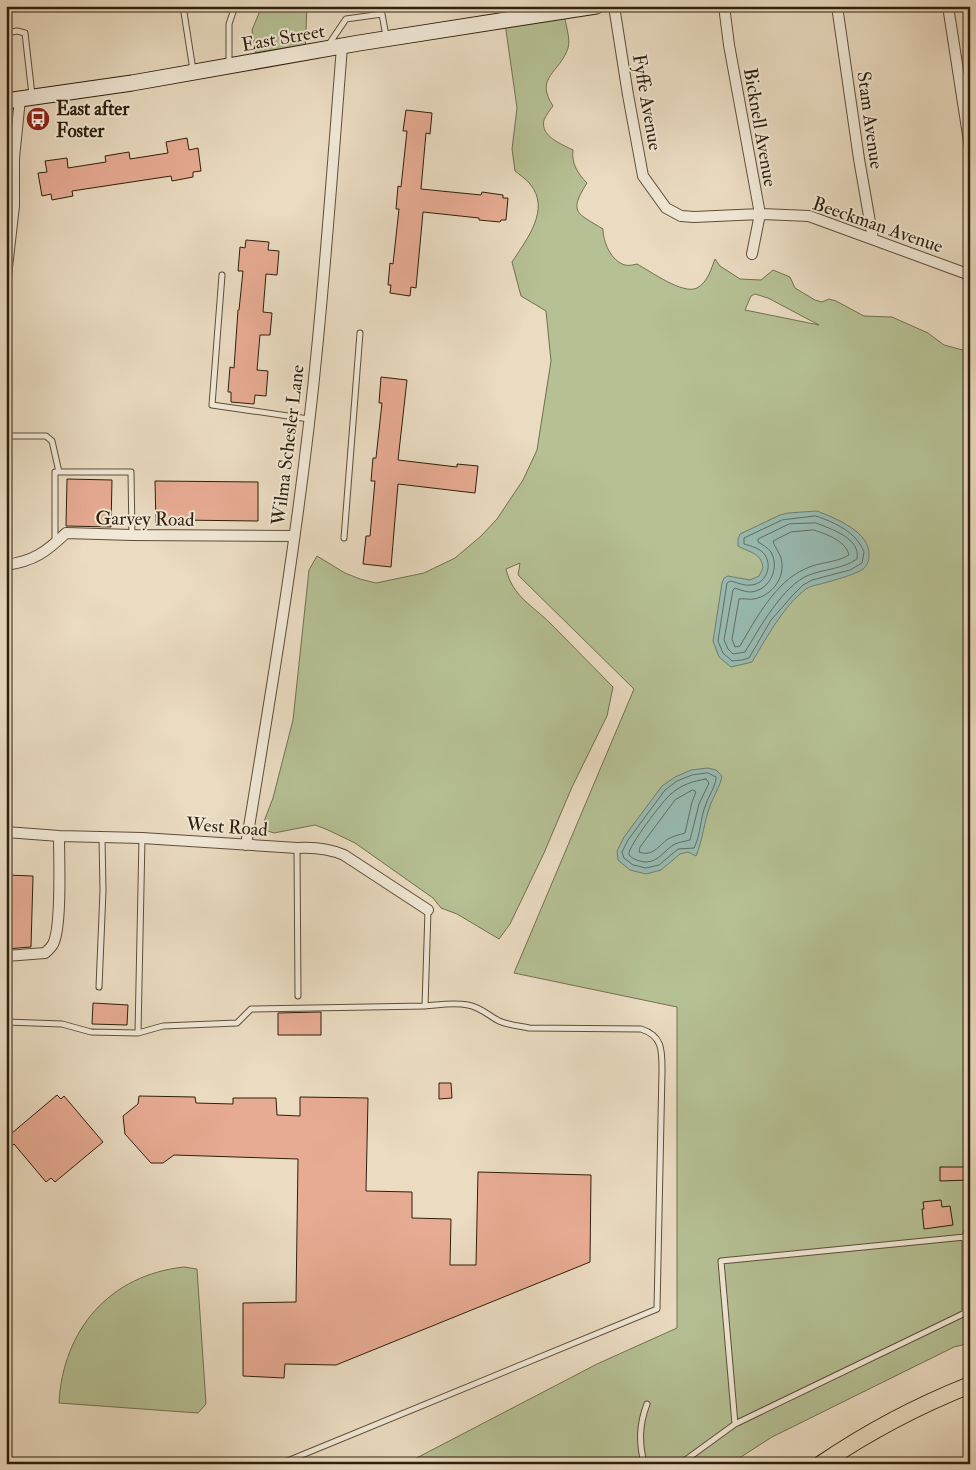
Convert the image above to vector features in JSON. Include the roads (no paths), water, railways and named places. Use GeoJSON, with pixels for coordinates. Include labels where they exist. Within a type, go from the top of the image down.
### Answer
{"type":"FeatureCollection","features":[{"type":"Feature","properties":{"kind":"main road","name":"East Street"},"geometry":{"type":"LineString","coordinates":[[20,99],[132,83],[386,39],[588,7]]}},
{"type":"Feature","properties":{"kind":"main road"},"geometry":{"type":"LineString","coordinates":[[821,1464],[882,1426],[938,1398],[970,1385]]}},
{"type":"Feature","properties":{"kind":"street","name":"Fyffe Avenue"},"geometry":{"type":"LineString","coordinates":[[614,6],[643,176],[660,198]]}},
{"type":"Feature","properties":{"kind":"street","name":"Bicknell Avenue"},"geometry":{"type":"LineString","coordinates":[[724,6],[734,73],[760,214],[752,254]]}},
{"type":"Feature","properties":{"kind":"street","name":"Stam Avenue"},"geometry":{"type":"LineString","coordinates":[[837,6],[859,159],[873,239]]}},
{"type":"Feature","properties":{"kind":"street"},"geometry":{"type":"LineString","coordinates":[[948,6],[970,148]]}},
{"type":"Feature","properties":{"kind":"street","name":"Wilma Schesler Lane"},"geometry":{"type":"LineString","coordinates":[[246,846],[294,536],[309,419],[317,350],[342,47]]}},
{"type":"Feature","properties":{"kind":"street"},"geometry":{"type":"LineString","coordinates":[[6,276],[14,206],[14,158],[20,99]]}},
{"type":"Feature","properties":{"kind":"street","name":"Beeckman Avenue"},"geometry":{"type":"LineString","coordinates":[[660,198],[666,208],[681,216],[760,214],[809,216],[970,275]]}},
{"type":"Feature","properties":{"kind":"street","name":"Garvey Road"},"geometry":{"type":"LineString","coordinates":[[6,565],[25,562],[37,557],[66,533],[132,536],[294,536]]}},
{"type":"Feature","properties":{"kind":"street","name":"West Road"},"geometry":{"type":"LineString","coordinates":[[6,832],[102,838],[142,838],[246,846],[319,847],[344,855],[428,910]]}},
{"type":"Feature","properties":{"kind":"street"},"geometry":{"type":"LineString","coordinates":[[6,956],[45,953],[53,944],[57,928],[60,876],[59,836]]}},
{"type":"Feature","properties":{"kind":"lane"},"geometry":{"type":"LineString","coordinates":[[184,6],[193,72]]}},
{"type":"Feature","properties":{"kind":"lane"},"geometry":{"type":"LineString","coordinates":[[229,66],[228,24],[235,6]]}},
{"type":"Feature","properties":{"kind":"lane"},"geometry":{"type":"LineString","coordinates":[[325,50],[346,20],[382,14],[386,39]]}},
{"type":"Feature","properties":{"kind":"lane"},"geometry":{"type":"LineString","coordinates":[[6,33],[17,31],[26,33],[20,99]]}},
{"type":"Feature","properties":{"kind":"lane"},"geometry":{"type":"LineString","coordinates":[[222,275],[212,405],[309,419]]}},
{"type":"Feature","properties":{"kind":"lane"},"geometry":{"type":"LineString","coordinates":[[344,538],[360,333]]}},
{"type":"Feature","properties":{"kind":"lane"},"geometry":{"type":"LineString","coordinates":[[6,436],[46,436],[52,441],[59,472]]}},
{"type":"Feature","properties":{"kind":"lane"},"geometry":{"type":"LineString","coordinates":[[56,543],[55,472],[131,472],[132,536]]}},
{"type":"Feature","properties":{"kind":"lane"},"geometry":{"type":"LineString","coordinates":[[99,987],[102,838]]}},
{"type":"Feature","properties":{"kind":"lane"},"geometry":{"type":"LineString","coordinates":[[138,1033],[142,838]]}},
{"type":"Feature","properties":{"kind":"lane"},"geometry":{"type":"LineString","coordinates":[[297,848],[298,996]]}},
{"type":"Feature","properties":{"kind":"lane"},"geometry":{"type":"LineString","coordinates":[[425,1006],[428,910]]}},
{"type":"Feature","properties":{"kind":"lane"},"geometry":{"type":"LineString","coordinates":[[6,1022],[62,1024],[91,1032],[138,1033],[164,1026],[237,1023],[251,1009],[425,1006],[452,1003],[469,1005],[482,1010],[499,1021],[513,1026],[529,1028],[641,1029],[654,1035],[659,1041],[662,1057],[657,1309],[280,1464]]}},
{"type":"Feature","properties":{"kind":"lane"},"geometry":{"type":"LineString","coordinates":[[680,1464],[735,1424],[965,1314],[965,1237],[970,1221]]}},
{"type":"Feature","properties":{"kind":"lane"},"geometry":{"type":"LineString","coordinates":[[735,1424],[721,1262],[965,1237]]}},
{"type":"Feature","properties":{"kind":"lane"},"geometry":{"type":"LineString","coordinates":[[644,1464],[640,1442],[641,1420],[647,1404]]}},
{"type":"Feature","properties":{"kind":"water"},"geometry":{"type":"Polygon","coordinates":[[[817,511],[842,522],[858,533],[868,547],[869,558],[867,565],[856,573],[806,589],[783,613],[752,662],[731,667],[719,657],[713,641],[722,583],[724,578],[728,576],[750,580],[759,576],[763,568],[757,556],[738,546],[740,534],[780,515],[817,511]]]}},
{"type":"Feature","properties":{"kind":"water"},"geometry":{"type":"Polygon","coordinates":[[[708,768],[716,770],[722,776],[708,812],[696,856],[688,852],[680,854],[661,870],[646,874],[630,870],[618,860],[617,851],[624,837],[662,786],[675,777],[691,770],[708,768]]]}},
{"type":"Feature","properties":{"kind":"place","name":"East after Foster"},"geometry":{"type":"Point","coordinates":[38,119]}}]}
